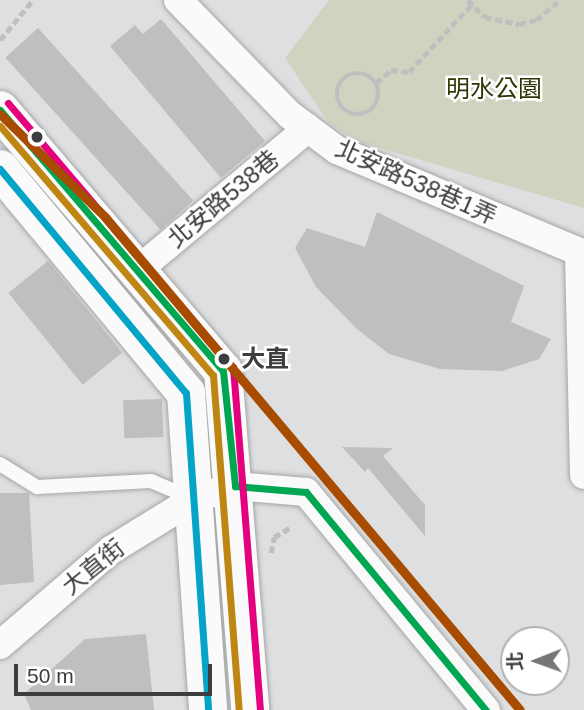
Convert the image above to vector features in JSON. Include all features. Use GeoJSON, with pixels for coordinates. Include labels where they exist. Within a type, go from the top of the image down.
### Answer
{"type":"FeatureCollection","features":[{"type":"Feature","properties":{"kind":"main road"},"geometry":{"type":"LineString","coordinates":[[0,110],[139,269],[223,371],[250,710]]}},
{"type":"Feature","properties":{"kind":"main road"},"geometry":{"type":"LineString","coordinates":[[0,170],[186,393],[208,710]]}},
{"type":"Feature","properties":{"kind":"street","name":"北安路538巷1弄"},"geometry":{"type":"LineString","coordinates":[[178,0],[307,128],[337,150],[581,254]]}},
{"type":"Feature","properties":{"kind":"street","name":"北安路538巷"},"geometry":{"type":"LineString","coordinates":[[139,269],[307,128]]}},
{"type":"Feature","properties":{"kind":"street"},"geometry":{"type":"LineString","coordinates":[[581,254],[584,475]]}},
{"type":"Feature","properties":{"kind":"street"},"geometry":{"type":"LineString","coordinates":[[234,486],[306,492],[486,710]]}},
{"type":"Feature","properties":{"kind":"street","name":"大直街"},"geometry":{"type":"LineString","coordinates":[[0,645],[111,550],[194,499],[234,486]]}},
{"type":"Feature","properties":{"kind":"lane"},"geometry":{"type":"LineString","coordinates":[[0,464],[37,487],[151,481],[194,499]]}},
{"type":"Feature","properties":{"kind":"path"},"geometry":{"type":"LineString","coordinates":[[0,40],[33,0]]}},
{"type":"Feature","properties":{"kind":"path"},"geometry":{"type":"LineString","coordinates":[[376,83],[391,70],[409,72],[470,3],[485,17],[519,24],[536,20],[560,0]]}},
{"type":"Feature","properties":{"kind":"path"},"geometry":{"type":"LineString","coordinates":[[358,72],[376,83],[380,96],[369,112],[349,113],[339,103],[345,77],[358,72]]}},
{"type":"Feature","properties":{"kind":"green space","name":"明水公園"},"geometry":{"type":"Polygon","coordinates":[[[329,0],[584,0],[584,208],[356,141],[328,122],[285,58],[329,0]]]}},
{"type":"Feature","properties":{"kind":"building"},"geometry":{"type":"Polygon","coordinates":[[[161,19],[265,141],[221,178],[110,46],[135,25],[143,34],[161,19]]]}},
{"type":"Feature","properties":{"kind":"building"},"geometry":{"type":"Polygon","coordinates":[[[38,28],[193,200],[161,230],[5,57],[38,28]]]}},
{"type":"Feature","properties":{"kind":"building"},"geometry":{"type":"Polygon","coordinates":[[[377,212],[524,286],[511,322],[551,339],[539,359],[502,371],[440,369],[389,354],[357,329],[316,287],[295,248],[307,228],[365,247],[377,212]]]}},
{"type":"Feature","properties":{"kind":"building"},"geometry":{"type":"Polygon","coordinates":[[[48,261],[122,353],[83,385],[8,293],[48,261]]]}},
{"type":"Feature","properties":{"kind":"building"},"geometry":{"type":"Polygon","coordinates":[[[162,399],[163,437],[124,438],[123,400],[162,399]]]}},
{"type":"Feature","properties":{"kind":"building"},"geometry":{"type":"Polygon","coordinates":[[[342,447],[393,448],[383,456],[425,505],[425,536],[368,468],[365,472],[342,447]]]}},
{"type":"Feature","properties":{"kind":"building"},"geometry":{"type":"Polygon","coordinates":[[[0,493],[29,493],[34,582],[0,585],[0,493]]]}},
{"type":"Feature","properties":{"kind":"building"},"geometry":{"type":"Polygon","coordinates":[[[146,634],[154,710],[31,710],[24,694],[85,639],[146,634]]]}},
{"type":"Feature","properties":{"kind":"transit line"},"geometry":{"type":"LineString","coordinates":[[8,103],[233,367],[260,709]]}},
{"type":"Feature","properties":{"kind":"transit line"},"geometry":{"type":"LineString","coordinates":[[0,110],[223,371],[235,486]]}},
{"type":"Feature","properties":{"kind":"transit line"},"geometry":{"type":"LineString","coordinates":[[0,114],[105,217],[520,710]]}},
{"type":"Feature","properties":{"kind":"transit line"},"geometry":{"type":"LineString","coordinates":[[0,126],[213,375],[239,710]]}},
{"type":"Feature","properties":{"kind":"transit line"},"geometry":{"type":"LineString","coordinates":[[0,169],[186,393],[208,710]]}},
{"type":"Feature","properties":{"kind":"transit line"},"geometry":{"type":"LineString","coordinates":[[235,486],[306,492],[486,710]]}},
{"type":"Feature","properties":{"kind":"place","name":"大直"},"geometry":{"type":"Point","coordinates":[224,359]}}]}
